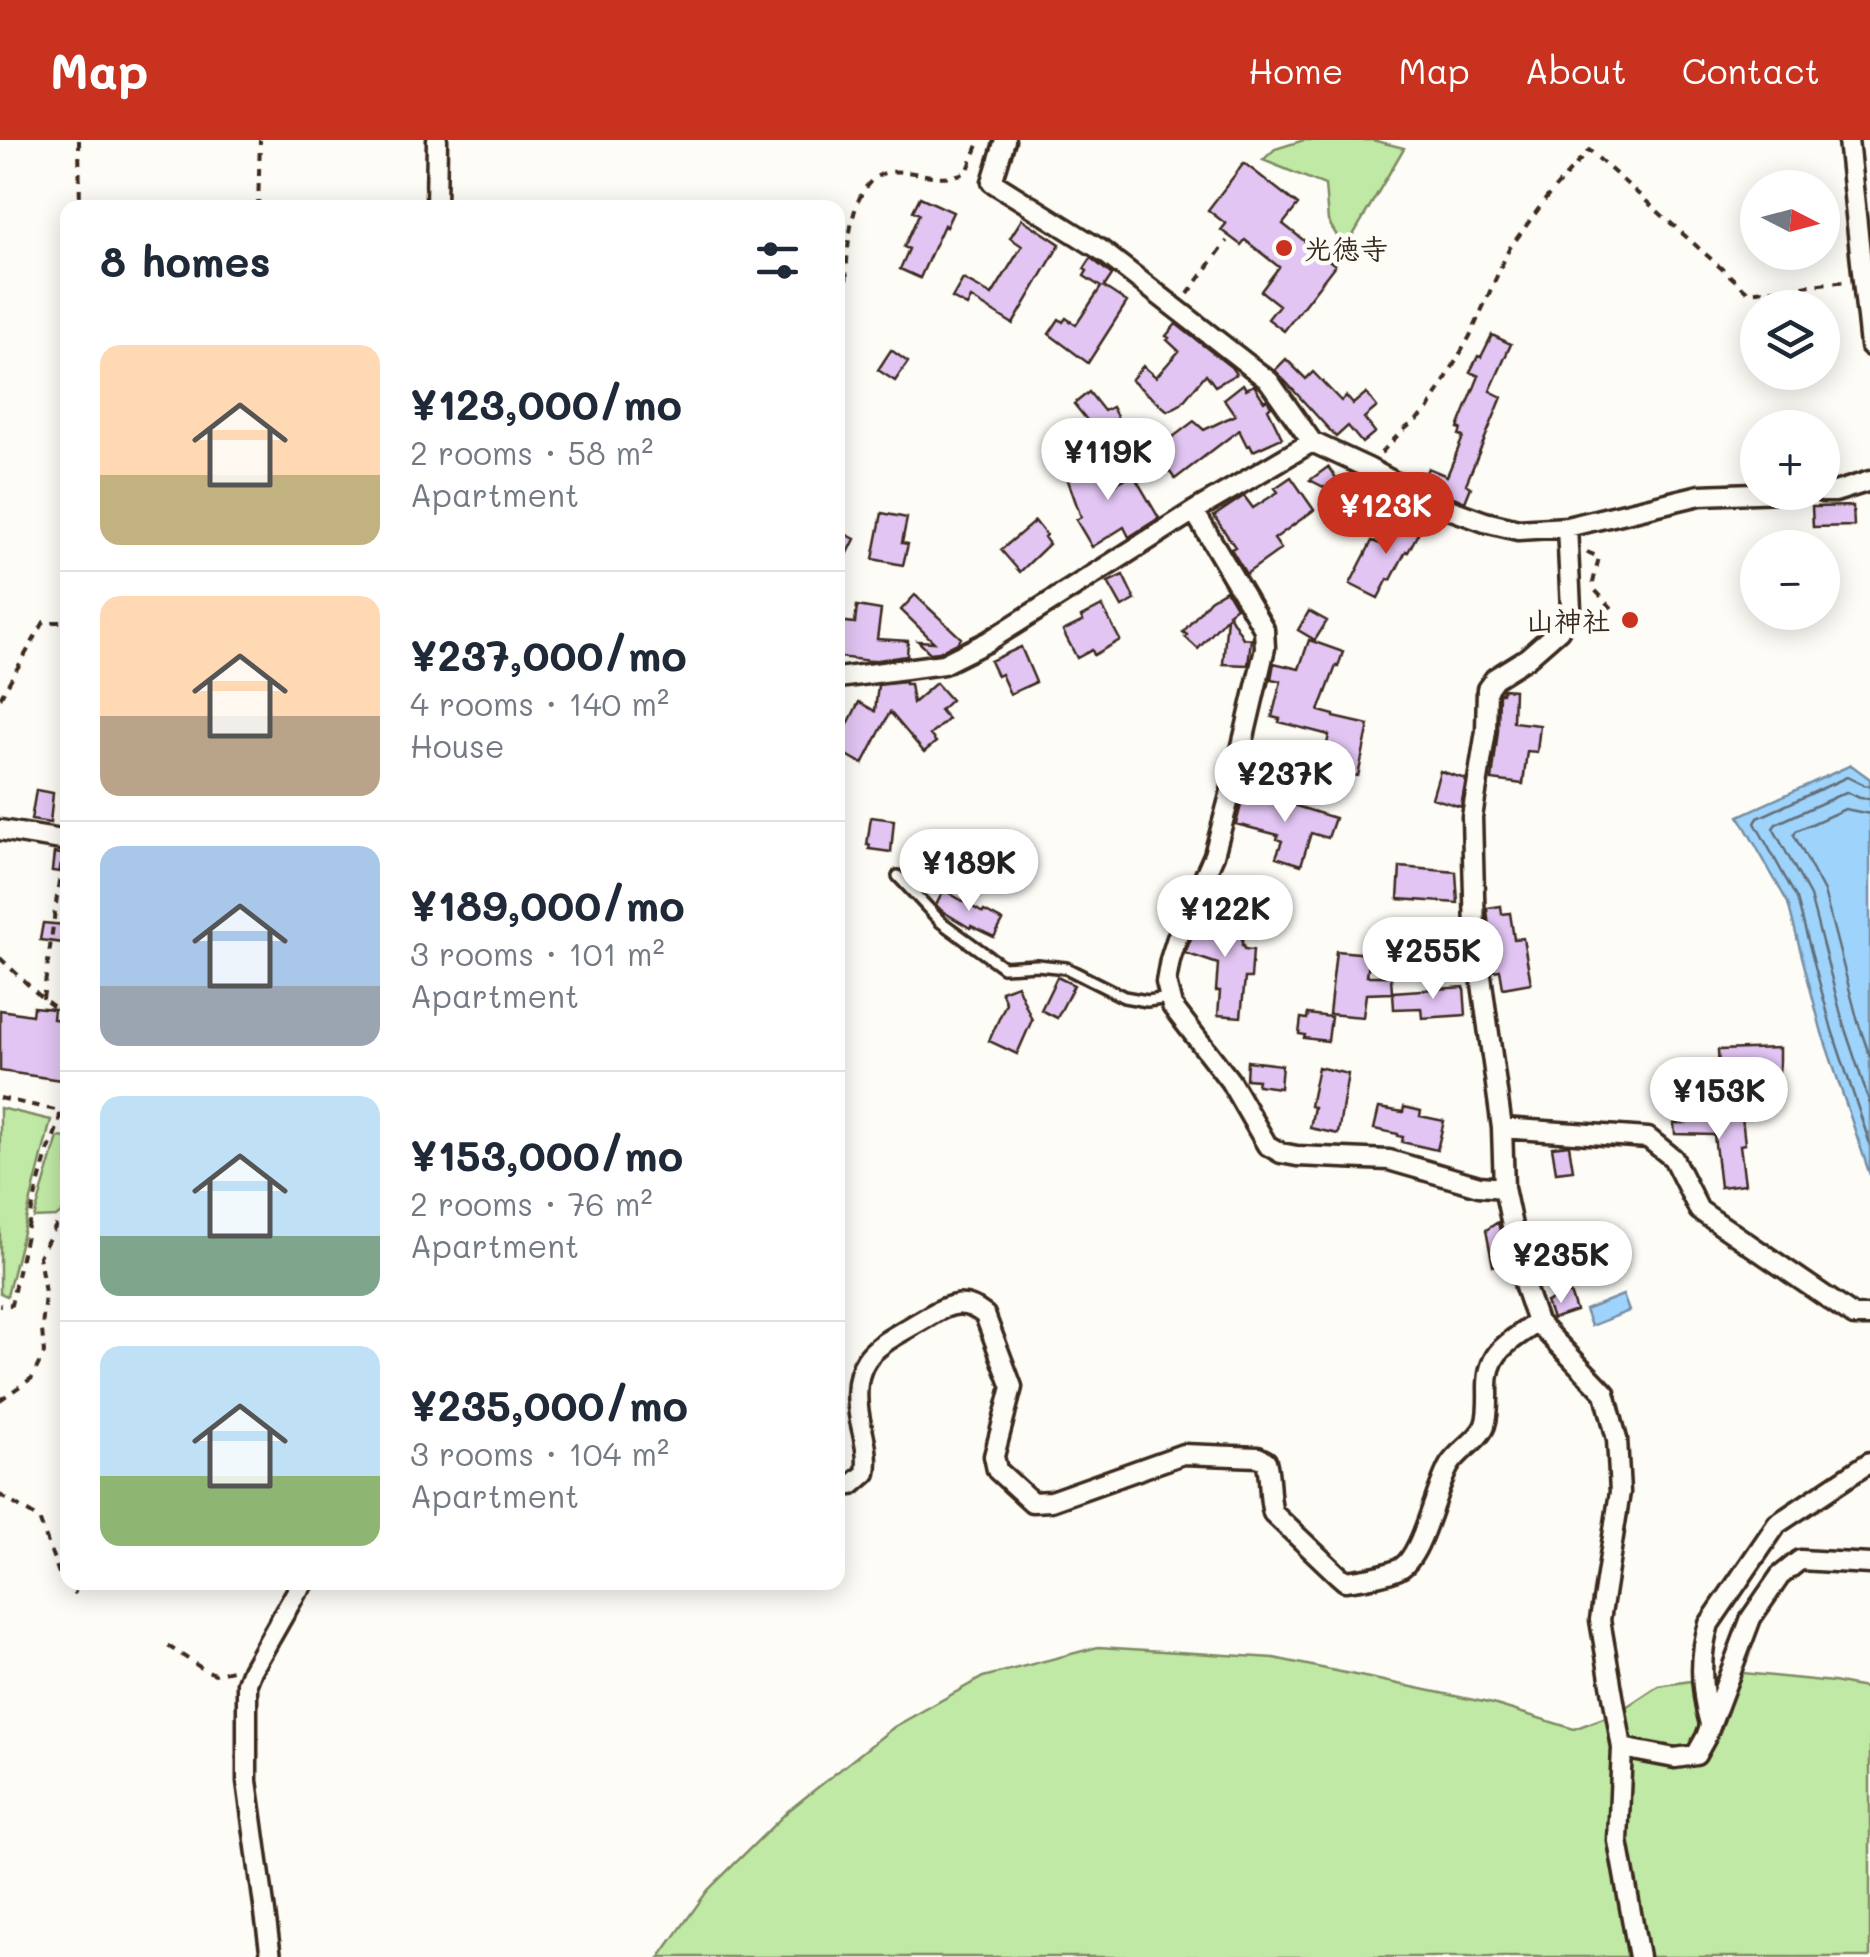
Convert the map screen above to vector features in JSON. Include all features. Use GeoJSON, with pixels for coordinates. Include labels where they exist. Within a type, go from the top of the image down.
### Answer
{"type":"FeatureCollection","features":[{"type":"Feature","properties":{"kind":"street"},"geometry":{"type":"LineString","coordinates":[[436,200],[437,140]]}},
{"type":"Feature","properties":{"kind":"street"},"geometry":{"type":"LineString","coordinates":[[1005,140],[992,182],[1101,250],[1269,382],[1312,442],[1435,504],[1518,530],[1567,527],[1700,494],[1740,493]]}},
{"type":"Feature","properties":{"kind":"street"},"geometry":{"type":"LineString","coordinates":[[1848,140],[1870,346]]}},
{"type":"Feature","properties":{"kind":"street"},"geometry":{"type":"LineString","coordinates":[[845,677],[943,664],[987,642],[1194,511],[1312,442]]}},
{"type":"Feature","properties":{"kind":"street"},"geometry":{"type":"LineString","coordinates":[[1840,491],[1870,481]]}},
{"type":"Feature","properties":{"kind":"street"},"geometry":{"type":"LineString","coordinates":[[1194,511],[1264,629],[1264,648],[1214,856],[1176,938],[1170,960],[1166,982],[1172,1006],[1230,1081],[1267,1145],[1281,1153],[1389,1160],[1479,1186],[1504,1188]]}},
{"type":"Feature","properties":{"kind":"street"},"geometry":{"type":"LineString","coordinates":[[1567,527],[1571,609],[1559,630],[1527,658],[1495,678],[1487,689],[1486,731],[1472,818],[1475,933],[1502,1128],[1504,1188],[1525,1287],[1537,1322],[1604,1393],[1617,1439],[1620,1492],[1600,1620],[1622,1748],[1618,1842],[1639,1957]]}},
{"type":"Feature","properties":{"kind":"street"},"geometry":{"type":"LineString","coordinates":[[0,830],[60,839]]}},
{"type":"Feature","properties":{"kind":"street"},"geometry":{"type":"LineString","coordinates":[[1502,1128],[1648,1138],[1673,1158],[1699,1210],[1854,1316],[1870,1316]]}},
{"type":"Feature","properties":{"kind":"street"},"geometry":{"type":"LineString","coordinates":[[845,1484],[852,1484],[866,1474],[868,1460],[856,1388],[866,1358],[880,1345],[946,1306],[960,1303],[985,1315],[1012,1387],[994,1456],[996,1470],[1032,1502],[1051,1501],[1183,1454],[1258,1457],[1266,1461],[1270,1501],[1277,1519],[1337,1574],[1345,1580],[1388,1572],[1402,1568],[1415,1553],[1446,1472],[1455,1456],[1485,1425],[1488,1370],[1494,1356],[1537,1322]]}},
{"type":"Feature","properties":{"kind":"street"},"geometry":{"type":"LineString","coordinates":[[1710,1726],[1703,1698],[1704,1641],[1709,1624],[1777,1524],[1870,1462]]}},
{"type":"Feature","properties":{"kind":"street"},"geometry":{"type":"LineString","coordinates":[[1622,1748],[1675,1758],[1696,1755],[1751,1618],[1780,1576],[1800,1560],[1870,1564]]}},
{"type":"Feature","properties":{"kind":"street"},"geometry":{"type":"LineString","coordinates":[[271,1957],[247,1781],[248,1683],[298,1590]]}},
{"type":"Feature","properties":{"kind":"lane"},"geometry":{"type":"LineString","coordinates":[[898,876],[941,922],[1003,967],[1066,968],[1124,997],[1147,1001],[1170,998]]}},
{"type":"Feature","properties":{"kind":"path"},"geometry":{"type":"LineString","coordinates":[[79,140],[80,200]]}},
{"type":"Feature","properties":{"kind":"path"},"geometry":{"type":"LineString","coordinates":[[258,200],[260,140]]}},
{"type":"Feature","properties":{"kind":"path"},"geometry":{"type":"LineString","coordinates":[[845,319],[852,219],[867,184],[888,172],[951,178],[967,172],[980,140]]}},
{"type":"Feature","properties":{"kind":"path"},"geometry":{"type":"LineString","coordinates":[[1368,468],[1402,432],[1428,412],[1470,336],[1509,249],[1589,150],[1748,292],[1862,279]]}},
{"type":"Feature","properties":{"kind":"path"},"geometry":{"type":"LineString","coordinates":[[1177,310],[1227,241]]}},
{"type":"Feature","properties":{"kind":"path"},"geometry":{"type":"LineString","coordinates":[[1568,547],[1599,557],[1595,590],[1612,608]]}},
{"type":"Feature","properties":{"kind":"path"},"geometry":{"type":"LineString","coordinates":[[0,698],[44,622],[60,622]]}},
{"type":"Feature","properties":{"kind":"path"},"geometry":{"type":"LineString","coordinates":[[43,1000],[60,882]]}},
{"type":"Feature","properties":{"kind":"path"},"geometry":{"type":"LineString","coordinates":[[0,958],[60,1012]]}},
{"type":"Feature","properties":{"kind":"path"},"geometry":{"type":"LineString","coordinates":[[0,1098],[60,1111],[11,1306],[0,1305]]}},
{"type":"Feature","properties":{"kind":"path"},"geometry":{"type":"LineString","coordinates":[[0,1400],[32,1378],[44,1353],[45,1293],[39,1256],[60,1222]]}},
{"type":"Feature","properties":{"kind":"path"},"geometry":{"type":"LineString","coordinates":[[0,1495],[39,1519],[60,1576]]}},
{"type":"Feature","properties":{"kind":"path"},"geometry":{"type":"LineString","coordinates":[[72,1590],[76,1594]]}},
{"type":"Feature","properties":{"kind":"path"},"geometry":{"type":"LineString","coordinates":[[168,1646],[215,1674],[252,1670]]}},
{"type":"Feature","properties":{"kind":"green space"},"geometry":{"type":"Polygon","coordinates":[[[1304,140],[1372,140],[1404,148],[1345,249],[1328,221],[1325,185],[1263,160],[1275,149],[1304,140]]]}},
{"type":"Feature","properties":{"kind":"green space"},"geometry":{"type":"Polygon","coordinates":[[[0,1108],[51,1120],[7,1296],[0,1293],[0,1108]]]}},
{"type":"Feature","properties":{"kind":"green space"},"geometry":{"type":"Polygon","coordinates":[[[58,1137],[60,1137],[60,1214],[34,1218],[58,1137]]]}},
{"type":"Feature","properties":{"kind":"green space"},"geometry":{"type":"Polygon","coordinates":[[[1098,1647],[1274,1658],[1493,1704],[1574,1729],[1617,1713],[1658,1686],[1743,1673],[1870,1689],[1870,1957],[660,1957],[708,1890],[788,1811],[894,1727],[983,1677],[1098,1647]]]}},
{"type":"Feature","properties":{"kind":"water"},"geometry":{"type":"Polygon","coordinates":[[[1851,765],[1870,779],[1870,1175],[1822,1033],[1788,903],[1739,816],[1851,765]]]}},
{"type":"Feature","properties":{"kind":"water"},"geometry":{"type":"Polygon","coordinates":[[[1623,1295],[1629,1311],[1591,1326],[1585,1310],[1623,1295]]]}},
{"type":"Feature","properties":{"kind":"building","name":"光徳寺"},"geometry":{"type":"Polygon","coordinates":[[[1244,163],[1298,205],[1283,224],[1335,265],[1284,331],[1268,319],[1279,305],[1261,291],[1279,267],[1245,240],[1241,245],[1221,230],[1226,224],[1208,210],[1244,163]]]}},
{"type":"Feature","properties":{"kind":"building"},"geometry":{"type":"Polygon","coordinates":[[[920,197],[953,212],[920,278],[900,269],[909,249],[904,247],[919,214],[913,211],[920,197]]]}},
{"type":"Feature","properties":{"kind":"building"},"geometry":{"type":"Polygon","coordinates":[[[1022,219],[1060,244],[1013,324],[971,298],[967,306],[952,298],[963,279],[992,295],[1022,246],[1010,238],[1022,219]]]}},
{"type":"Feature","properties":{"kind":"building"},"geometry":{"type":"Polygon","coordinates":[[[1091,258],[1112,275],[1104,287],[1127,302],[1088,363],[1049,334],[1059,319],[1063,322],[1066,318],[1076,325],[1101,287],[1084,276],[1091,258]]]}},
{"type":"Feature","properties":{"kind":"building"},"geometry":{"type":"Polygon","coordinates":[[[1176,324],[1236,374],[1215,386],[1206,374],[1181,404],[1168,411],[1131,380],[1143,366],[1156,377],[1179,351],[1166,336],[1176,324]]]}},
{"type":"Feature","properties":{"kind":"building"},"geometry":{"type":"Polygon","coordinates":[[[1492,335],[1511,344],[1490,391],[1502,397],[1466,484],[1471,487],[1465,502],[1421,483],[1428,468],[1447,476],[1463,437],[1458,428],[1479,376],[1470,372],[1492,335]]]}},
{"type":"Feature","properties":{"kind":"building"},"geometry":{"type":"Polygon","coordinates":[[[891,350],[908,362],[895,381],[878,370],[891,350]]]}},
{"type":"Feature","properties":{"kind":"building"},"geometry":{"type":"Polygon","coordinates":[[[1286,359],[1306,379],[1313,372],[1341,401],[1346,396],[1353,404],[1366,393],[1377,407],[1364,418],[1375,432],[1362,443],[1348,426],[1336,437],[1275,370],[1286,359]]]}},
{"type":"Feature","properties":{"kind":"building"},"geometry":{"type":"Polygon","coordinates":[[[1243,384],[1246,389],[1254,385],[1264,401],[1267,399],[1282,438],[1253,451],[1239,430],[1175,479],[1156,453],[1161,446],[1194,421],[1204,430],[1235,415],[1224,399],[1243,384]]]}},
{"type":"Feature","properties":{"kind":"building"},"geometry":{"type":"Polygon","coordinates":[[[1089,392],[1104,411],[1112,407],[1126,434],[1087,455],[1072,428],[1087,420],[1074,404],[1089,392]]]}},
{"type":"Feature","properties":{"kind":"building"},"geometry":{"type":"Polygon","coordinates":[[[1097,458],[1112,486],[1133,474],[1159,518],[1129,537],[1124,527],[1092,547],[1076,520],[1081,517],[1064,469],[1097,458]]]}},
{"type":"Feature","properties":{"kind":"building"},"geometry":{"type":"Polygon","coordinates":[[[1328,467],[1355,503],[1310,480],[1328,467]]]}},
{"type":"Feature","properties":{"kind":"building"},"geometry":{"type":"Polygon","coordinates":[[[1291,477],[1314,510],[1274,539],[1281,549],[1246,574],[1231,549],[1235,547],[1214,516],[1244,496],[1253,508],[1278,492],[1275,488],[1291,477]]]}},
{"type":"Feature","properties":{"kind":"building"},"geometry":{"type":"Polygon","coordinates":[[[1840,506],[1853,506],[1854,526],[1813,527],[1812,510],[1840,510],[1840,506]]]}},
{"type":"Feature","properties":{"kind":"building"},"geometry":{"type":"Polygon","coordinates":[[[882,513],[907,518],[902,543],[908,544],[903,565],[873,559],[882,513]]]}},
{"type":"Feature","properties":{"kind":"building"},"geometry":{"type":"Polygon","coordinates":[[[1408,516],[1423,524],[1378,598],[1350,584],[1372,541],[1385,543],[1396,521],[1408,516]]]}},
{"type":"Feature","properties":{"kind":"building"},"geometry":{"type":"Polygon","coordinates":[[[1035,521],[1049,544],[1020,572],[1001,550],[1035,521]]]}},
{"type":"Feature","properties":{"kind":"building"},"geometry":{"type":"Polygon","coordinates":[[[845,534],[855,539],[845,559],[845,534]]]}},
{"type":"Feature","properties":{"kind":"building"},"geometry":{"type":"Polygon","coordinates":[[[1123,575],[1135,600],[1122,607],[1108,582],[1123,575]]]}},
{"type":"Feature","properties":{"kind":"building"},"geometry":{"type":"Polygon","coordinates":[[[1226,590],[1236,607],[1228,613],[1243,638],[1251,639],[1248,665],[1223,664],[1227,617],[1198,649],[1183,632],[1210,600],[1226,590]]]}},
{"type":"Feature","properties":{"kind":"building"},"geometry":{"type":"Polygon","coordinates":[[[915,595],[961,638],[957,643],[930,653],[918,641],[934,642],[901,610],[915,595]]]}},
{"type":"Feature","properties":{"kind":"building"},"geometry":{"type":"Polygon","coordinates":[[[857,606],[881,610],[877,639],[908,641],[907,656],[870,661],[845,658],[845,622],[855,623],[857,606]]]}},
{"type":"Feature","properties":{"kind":"building"},"geometry":{"type":"Polygon","coordinates":[[[1102,606],[1120,640],[1094,655],[1092,650],[1077,658],[1063,631],[1102,606]]]}},
{"type":"Feature","properties":{"kind":"building"},"geometry":{"type":"Polygon","coordinates":[[[1309,611],[1327,621],[1315,640],[1298,630],[1309,611]]]}},
{"type":"Feature","properties":{"kind":"building"},"geometry":{"type":"Polygon","coordinates":[[[1309,640],[1343,652],[1319,711],[1369,725],[1358,776],[1325,769],[1329,735],[1272,717],[1281,681],[1271,679],[1274,663],[1299,669],[1309,640]]]}},
{"type":"Feature","properties":{"kind":"building"},"geometry":{"type":"Polygon","coordinates":[[[1021,647],[1036,682],[1010,694],[990,661],[1021,647]]]}},
{"type":"Feature","properties":{"kind":"building"},"geometry":{"type":"Polygon","coordinates":[[[936,683],[951,700],[940,710],[948,719],[930,735],[936,742],[924,752],[890,712],[863,764],[845,754],[845,730],[859,702],[875,711],[878,685],[910,684],[913,703],[936,683]]]}},
{"type":"Feature","properties":{"kind":"building"},"geometry":{"type":"Polygon","coordinates":[[[1503,689],[1514,690],[1513,722],[1540,725],[1537,752],[1527,751],[1523,784],[1492,780],[1499,693],[1503,689]]]}},
{"type":"Feature","properties":{"kind":"building"},"geometry":{"type":"Polygon","coordinates":[[[1440,771],[1466,779],[1461,807],[1432,798],[1440,771]]]}},
{"type":"Feature","properties":{"kind":"building"},"geometry":{"type":"Polygon","coordinates":[[[36,790],[53,793],[50,823],[31,820],[36,790]]]}},
{"type":"Feature","properties":{"kind":"building"},"geometry":{"type":"Polygon","coordinates":[[[1244,794],[1335,818],[1328,838],[1311,833],[1301,865],[1276,857],[1282,841],[1277,839],[1278,835],[1236,824],[1244,794]]]}},
{"type":"Feature","properties":{"kind":"building"},"geometry":{"type":"Polygon","coordinates":[[[871,817],[894,820],[891,852],[869,849],[871,817]]]}},
{"type":"Feature","properties":{"kind":"building"},"geometry":{"type":"Polygon","coordinates":[[[54,853],[60,854],[60,872],[52,871],[54,853]]]}},
{"type":"Feature","properties":{"kind":"building"},"geometry":{"type":"Polygon","coordinates":[[[1400,867],[1456,872],[1458,903],[1398,899],[1400,867]]]}},
{"type":"Feature","properties":{"kind":"building"},"geometry":{"type":"Polygon","coordinates":[[[944,890],[1003,921],[994,937],[942,911],[936,905],[944,890]]]}},
{"type":"Feature","properties":{"kind":"building"},"geometry":{"type":"Polygon","coordinates":[[[1218,905],[1234,907],[1232,927],[1243,928],[1242,945],[1253,950],[1241,1017],[1218,1015],[1218,964],[1185,953],[1194,931],[1211,937],[1218,905]]]}},
{"type":"Feature","properties":{"kind":"building"},"geometry":{"type":"Polygon","coordinates":[[[1501,906],[1502,914],[1510,913],[1514,939],[1523,938],[1531,983],[1503,988],[1500,970],[1493,971],[1487,908],[1501,906]]]}},
{"type":"Feature","properties":{"kind":"building"},"geometry":{"type":"Polygon","coordinates":[[[43,923],[60,925],[60,943],[40,940],[43,923]]]}},
{"type":"Feature","properties":{"kind":"building"},"geometry":{"type":"Polygon","coordinates":[[[1336,951],[1370,954],[1367,976],[1391,976],[1392,993],[1366,994],[1363,1017],[1329,1014],[1336,951]]]}},
{"type":"Feature","properties":{"kind":"building"},"geometry":{"type":"Polygon","coordinates":[[[1057,977],[1074,985],[1057,1018],[1041,1010],[1057,977]]]}},
{"type":"Feature","properties":{"kind":"building"},"geometry":{"type":"Polygon","coordinates":[[[1017,985],[1032,1020],[1017,1054],[989,1041],[1006,1003],[1001,991],[1017,985]]]}},
{"type":"Feature","properties":{"kind":"building"},"geometry":{"type":"Polygon","coordinates":[[[1464,987],[1466,1015],[1422,1018],[1421,1008],[1394,1009],[1393,992],[1464,987]]]}},
{"type":"Feature","properties":{"kind":"building"},"geometry":{"type":"Polygon","coordinates":[[[33,1007],[54,1009],[53,1019],[60,1020],[60,1080],[0,1071],[0,1010],[32,1015],[33,1007]]]}},
{"type":"Feature","properties":{"kind":"building"},"geometry":{"type":"Polygon","coordinates":[[[1308,1014],[1331,1017],[1328,1041],[1299,1034],[1301,1018],[1307,1019],[1308,1014]]]}},
{"type":"Feature","properties":{"kind":"building"},"geometry":{"type":"Polygon","coordinates":[[[1779,1048],[1779,1071],[1719,1073],[1718,1050],[1779,1048]]]}},
{"type":"Feature","properties":{"kind":"building"},"geometry":{"type":"Polygon","coordinates":[[[1247,1061],[1282,1065],[1280,1088],[1246,1079],[1247,1061]]]}},
{"type":"Feature","properties":{"kind":"building"},"geometry":{"type":"Polygon","coordinates":[[[1318,1067],[1348,1074],[1338,1134],[1310,1128],[1318,1067]]]}},
{"type":"Feature","properties":{"kind":"building"},"geometry":{"type":"Polygon","coordinates":[[[1404,1107],[1421,1111],[1420,1116],[1444,1121],[1437,1150],[1402,1142],[1403,1137],[1398,1134],[1374,1129],[1379,1108],[1403,1112],[1404,1107]]]}},
{"type":"Feature","properties":{"kind":"building"},"geometry":{"type":"Polygon","coordinates":[[[1686,1110],[1713,1110],[1713,1120],[1742,1117],[1745,1144],[1740,1145],[1745,1184],[1720,1187],[1714,1135],[1675,1134],[1674,1124],[1686,1123],[1686,1110]]]}},
{"type":"Feature","properties":{"kind":"building"},"geometry":{"type":"Polygon","coordinates":[[[1569,1145],[1573,1170],[1556,1172],[1552,1147],[1569,1145]]]}},
{"type":"Feature","properties":{"kind":"building"},"geometry":{"type":"Polygon","coordinates":[[[1498,1222],[1507,1262],[1493,1266],[1486,1230],[1498,1222]]]}},
{"type":"Feature","properties":{"kind":"building"},"geometry":{"type":"Polygon","coordinates":[[[1585,1223],[1602,1272],[1572,1282],[1555,1234],[1585,1223]]]}},
{"type":"Feature","properties":{"kind":"building"},"geometry":{"type":"Polygon","coordinates":[[[1570,1293],[1576,1311],[1552,1319],[1546,1302],[1570,1293]]]}},
{"type":"Feature","properties":{"kind":"place","name":"光徳寺"},"geometry":{"type":"Point","coordinates":[1284,248]}},
{"type":"Feature","properties":{"kind":"place","name":"山神社"},"geometry":{"type":"Point","coordinates":[1630,620]}}]}
